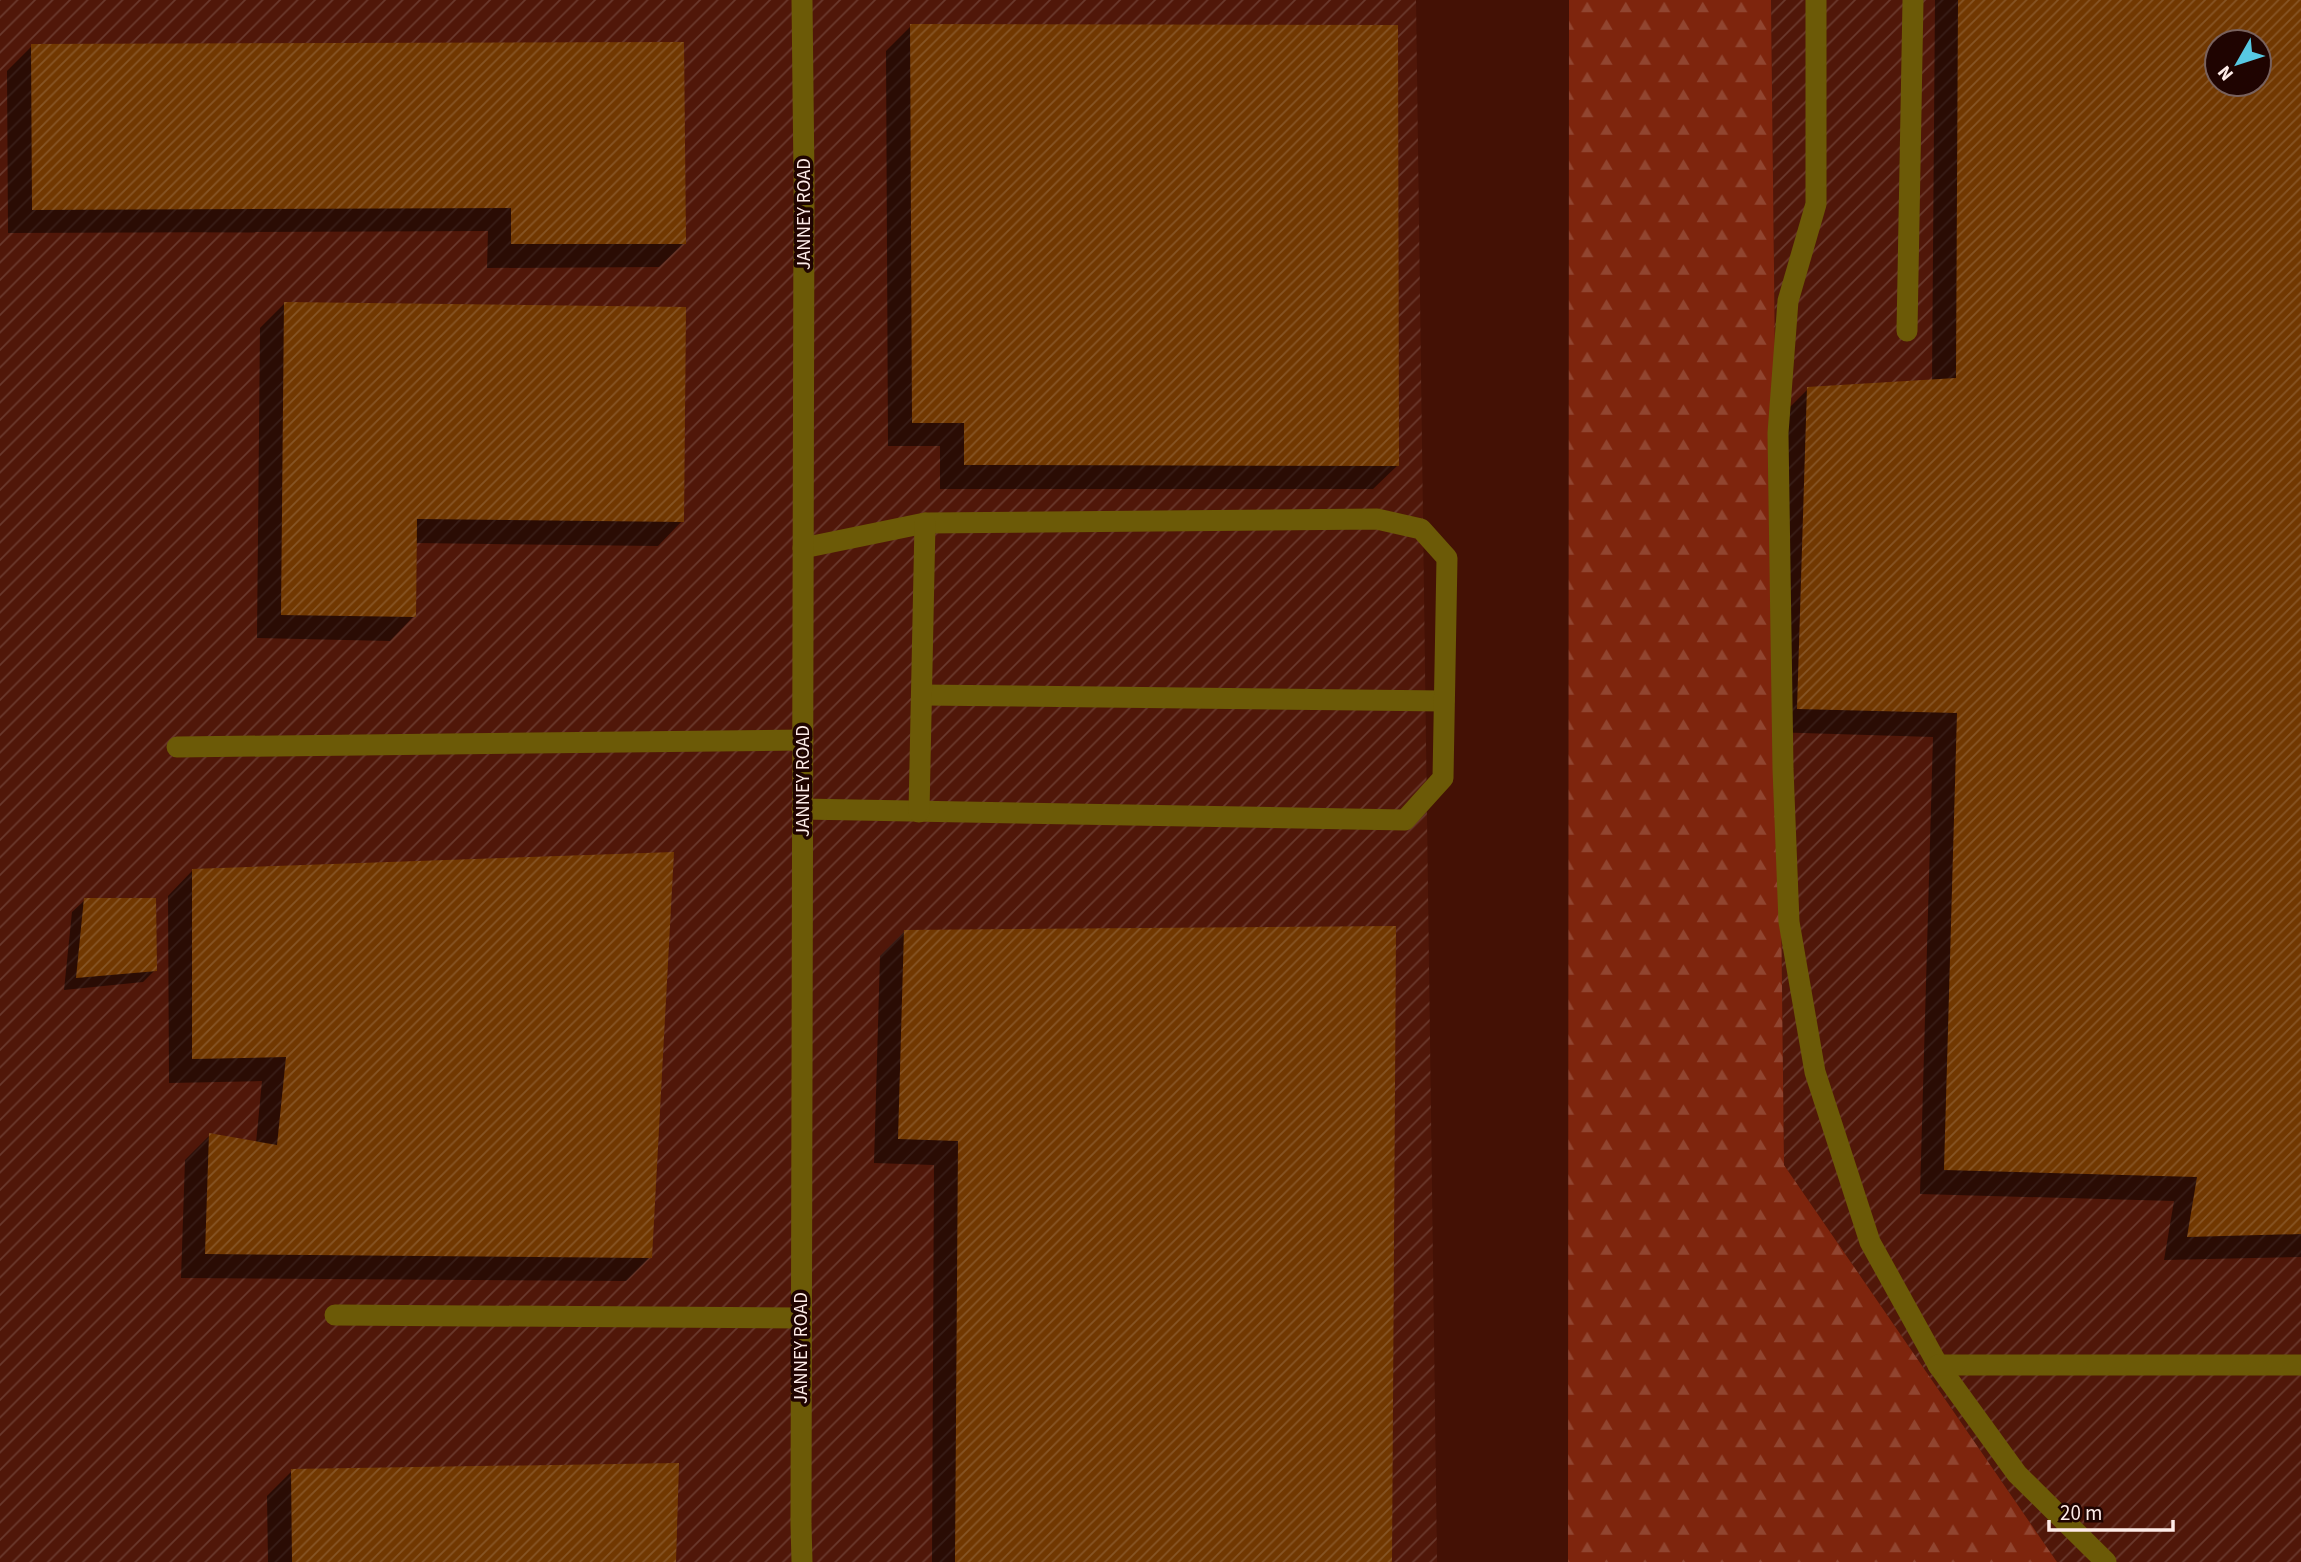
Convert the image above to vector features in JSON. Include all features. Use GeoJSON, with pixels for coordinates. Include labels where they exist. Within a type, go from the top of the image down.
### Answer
{"type":"FeatureCollection","features":[{"type":"Feature","properties":{"kind":"street","name":"JANNEY ROAD"},"geometry":{"type":"LineString","coordinates":[[802,0],[802,1562]]}},
{"type":"Feature","properties":{"kind":"street"},"geometry":{"type":"LineString","coordinates":[[1816,0],[1816,204],[1788,301],[1778,433],[1783,769],[1789,922],[1815,1072],[1870,1242],[1938,1365],[2017,1474],[2106,1562]]}},
{"type":"Feature","properties":{"kind":"street"},"geometry":{"type":"LineString","coordinates":[[1907,331],[1913,0]]}},
{"type":"Feature","properties":{"kind":"street"},"geometry":{"type":"LineString","coordinates":[[802,809],[1405,820],[1443,778],[1447,558],[1421,529],[1377,519],[925,523],[803,548]]}},
{"type":"Feature","properties":{"kind":"street"},"geometry":{"type":"LineString","coordinates":[[919,811],[925,523]]}},
{"type":"Feature","properties":{"kind":"street"},"geometry":{"type":"LineString","coordinates":[[922,695],[1444,701]]}},
{"type":"Feature","properties":{"kind":"street"},"geometry":{"type":"LineString","coordinates":[[177,747],[803,740]]}},
{"type":"Feature","properties":{"kind":"street"},"geometry":{"type":"LineString","coordinates":[[335,1315],[801,1318]]}},
{"type":"Feature","properties":{"kind":"street"},"geometry":{"type":"LineString","coordinates":[[1938,1365],[2301,1365]]}},
{"type":"Feature","properties":{"kind":"shaded area"},"geometry":{"type":"Polygon","coordinates":[[[0,0],[1416,0],[1437,1562],[0,1562],[0,0]]]}},
{"type":"Feature","properties":{"kind":"shaded area"},"geometry":{"type":"Polygon","coordinates":[[[1771,0],[2301,0],[2301,1562],[2057,1562],[1784,1165],[1771,0]]]}},
{"type":"Feature","properties":{"kind":"green space"},"geometry":{"type":"Polygon","coordinates":[[[1569,0],[1771,0],[1784,1165],[2057,1562],[1568,1562],[1569,0]]]}},
{"type":"Feature","properties":{"kind":"building"},"geometry":{"type":"Polygon","coordinates":[[[1958,0],[2301,0],[2301,1234],[2187,1237],[2197,1177],[1944,1170],[1957,713],[1797,709],[1807,387],[1956,378],[1958,0]]]}},
{"type":"Feature","properties":{"kind":"building"},"geometry":{"type":"Polygon","coordinates":[[[910,24],[1398,25],[1399,466],[964,465],[964,423],[912,423],[910,24]]]}},
{"type":"Feature","properties":{"kind":"building"},"geometry":{"type":"Polygon","coordinates":[[[684,42],[686,244],[511,244],[511,208],[32,210],[31,44],[684,42]]]}},
{"type":"Feature","properties":{"kind":"building"},"geometry":{"type":"Polygon","coordinates":[[[284,302],[686,307],[684,522],[417,519],[416,617],[281,615],[284,302]]]}},
{"type":"Feature","properties":{"kind":"building"},"geometry":{"type":"Polygon","coordinates":[[[674,852],[652,1258],[205,1254],[209,1133],[277,1145],[286,1057],[192,1059],[192,869],[674,852]]]}},
{"type":"Feature","properties":{"kind":"building"},"geometry":{"type":"Polygon","coordinates":[[[84,898],[156,898],[157,971],[76,978],[84,898]]]}},
{"type":"Feature","properties":{"kind":"building"},"geometry":{"type":"Polygon","coordinates":[[[1396,926],[1392,1562],[955,1562],[958,1141],[898,1139],[904,930],[1396,926]]]}},
{"type":"Feature","properties":{"kind":"building"},"geometry":{"type":"Polygon","coordinates":[[[679,1463],[676,1562],[292,1562],[291,1469],[679,1463]]]}}]}
